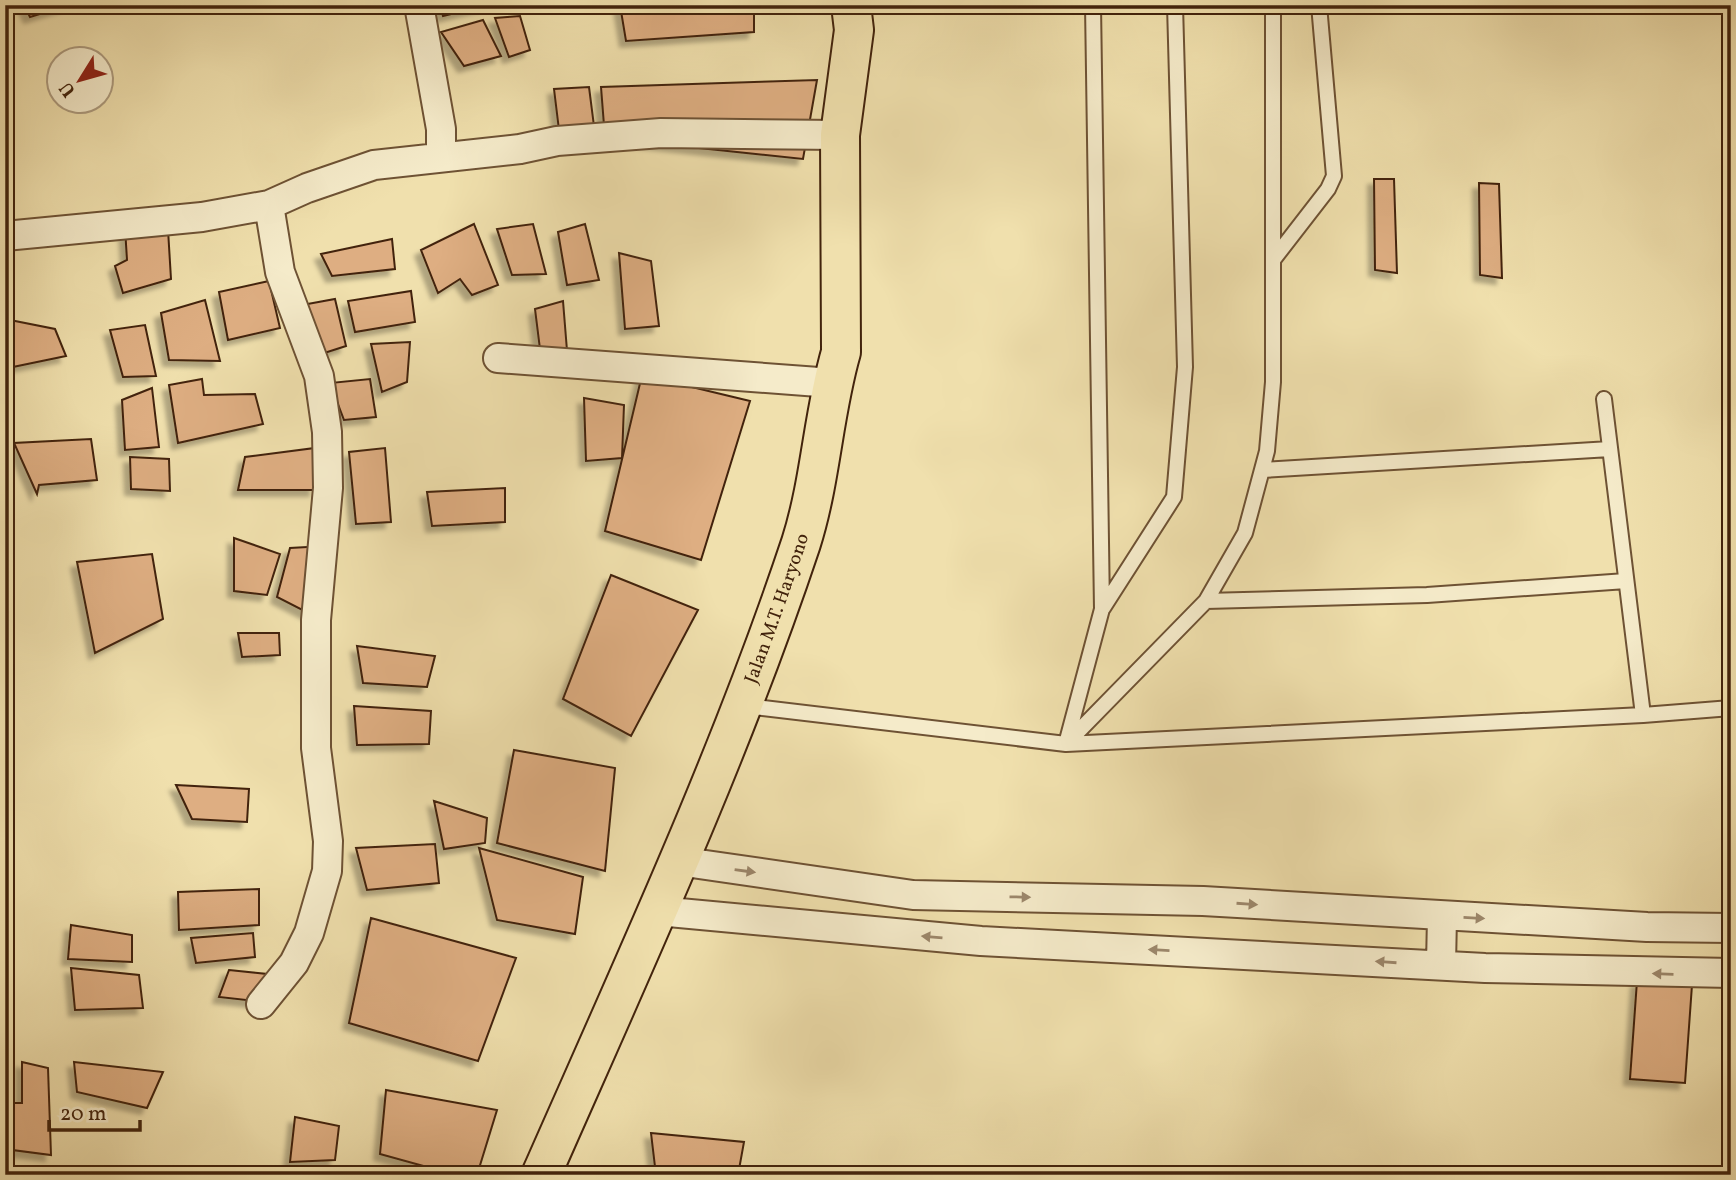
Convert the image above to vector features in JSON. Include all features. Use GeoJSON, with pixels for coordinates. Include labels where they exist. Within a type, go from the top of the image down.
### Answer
{"type":"FeatureCollection","features":[{"type":"Feature","properties":{"kind":"highway","name":"Jalan M.T. Haryono"},"geometry":{"type":"LineString","coordinates":[[541,1175],[707,797],[802,541],[825,444],[832,383],[841,352],[840,135],[854,30],[851,5]]}},
{"type":"Feature","properties":{"kind":"street"},"geometry":{"type":"LineString","coordinates":[[419,5],[441,129],[441,157]]}},
{"type":"Feature","properties":{"kind":"street"},"geometry":{"type":"LineString","coordinates":[[5,236],[202,217],[269,205],[346,173],[374,166],[520,149],[557,141],[661,133],[840,135]]}},
{"type":"Feature","properties":{"kind":"street"},"geometry":{"type":"LineString","coordinates":[[261,1004],[294,963],[309,933],[327,871],[328,841],[316,748],[316,620],[328,488],[327,432],[319,376],[280,272],[269,205]]}},
{"type":"Feature","properties":{"kind":"street"},"geometry":{"type":"LineString","coordinates":[[498,358],[832,383]]}},
{"type":"Feature","properties":{"kind":"street"},"geometry":{"type":"LineString","coordinates":[[678,861],[913,895],[1203,901],[1647,927],[1731,928]]}},
{"type":"Feature","properties":{"kind":"street"},"geometry":{"type":"LineString","coordinates":[[658,911],[981,941],[1441,965],[1731,973]]}},
{"type":"Feature","properties":{"kind":"street"},"geometry":{"type":"LineString","coordinates":[[1441,965],[1442,916]]}},
{"type":"Feature","properties":{"kind":"lane"},"geometry":{"type":"LineString","coordinates":[[1066,744],[1102,609],[1093,5]]}},
{"type":"Feature","properties":{"kind":"lane"},"geometry":{"type":"LineString","coordinates":[[1102,609],[1174,497],[1185,367],[1175,5]]}},
{"type":"Feature","properties":{"kind":"lane"},"geometry":{"type":"LineString","coordinates":[[1066,744],[1206,601],[1245,533],[1262,470],[1273,382],[1273,5]]}},
{"type":"Feature","properties":{"kind":"lane"},"geometry":{"type":"LineString","coordinates":[[1273,260],[1328,189],[1334,176],[1319,5]]}},
{"type":"Feature","properties":{"kind":"lane"},"geometry":{"type":"LineString","coordinates":[[1604,399],[1643,715]]}},
{"type":"Feature","properties":{"kind":"lane"},"geometry":{"type":"LineString","coordinates":[[1262,470],[1610,449]]}},
{"type":"Feature","properties":{"kind":"lane"},"geometry":{"type":"LineString","coordinates":[[1206,601],[1427,595],[1626,580]]}},
{"type":"Feature","properties":{"kind":"lane"},"geometry":{"type":"LineString","coordinates":[[741,705],[1066,744],[1643,715],[1731,708]]}},
{"type":"Feature","properties":{"kind":"building"},"geometry":{"type":"Polygon","coordinates":[[[24,5],[69,5],[30,17],[24,5]]]}},
{"type":"Feature","properties":{"kind":"building"},"geometry":{"type":"Polygon","coordinates":[[[440,5],[488,5],[443,16],[440,5]]]}},
{"type":"Feature","properties":{"kind":"building"},"geometry":{"type":"Polygon","coordinates":[[[620,5],[754,5],[754,32],[626,41],[620,5]]]}},
{"type":"Feature","properties":{"kind":"building"},"geometry":{"type":"Polygon","coordinates":[[[520,16],[530,50],[509,57],[495,18],[520,16]]]}},
{"type":"Feature","properties":{"kind":"building"},"geometry":{"type":"Polygon","coordinates":[[[483,20],[501,56],[464,66],[441,32],[483,20]]]}},
{"type":"Feature","properties":{"kind":"building"},"geometry":{"type":"Polygon","coordinates":[[[817,80],[803,159],[605,138],[601,87],[817,80]]]}},
{"type":"Feature","properties":{"kind":"building"},"geometry":{"type":"Polygon","coordinates":[[[589,87],[594,126],[559,130],[554,89],[589,87]]]}},
{"type":"Feature","properties":{"kind":"building"},"geometry":{"type":"Polygon","coordinates":[[[1374,179],[1394,179],[1397,273],[1375,270],[1374,179]]]}},
{"type":"Feature","properties":{"kind":"building"},"geometry":{"type":"Polygon","coordinates":[[[1479,183],[1499,184],[1502,278],[1480,275],[1479,183]]]}},
{"type":"Feature","properties":{"kind":"building"},"geometry":{"type":"Polygon","coordinates":[[[167,213],[171,279],[123,293],[115,266],[127,260],[125,228],[167,213]]]}},
{"type":"Feature","properties":{"kind":"building"},"geometry":{"type":"Polygon","coordinates":[[[474,224],[498,285],[472,295],[460,279],[438,293],[421,250],[474,224]]]}},
{"type":"Feature","properties":{"kind":"building"},"geometry":{"type":"Polygon","coordinates":[[[533,224],[546,274],[512,275],[497,229],[533,224]]]}},
{"type":"Feature","properties":{"kind":"building"},"geometry":{"type":"Polygon","coordinates":[[[585,224],[599,280],[567,285],[558,232],[585,224]]]}},
{"type":"Feature","properties":{"kind":"building"},"geometry":{"type":"Polygon","coordinates":[[[392,239],[395,269],[332,276],[321,254],[392,239]]]}},
{"type":"Feature","properties":{"kind":"building"},"geometry":{"type":"Polygon","coordinates":[[[619,253],[651,261],[659,326],[625,329],[619,253]]]}},
{"type":"Feature","properties":{"kind":"building"},"geometry":{"type":"Polygon","coordinates":[[[269,281],[280,328],[228,340],[219,292],[269,281]]]}},
{"type":"Feature","properties":{"kind":"building"},"geometry":{"type":"Polygon","coordinates":[[[411,291],[415,322],[355,332],[348,301],[411,291]]]}},
{"type":"Feature","properties":{"kind":"building"},"geometry":{"type":"Polygon","coordinates":[[[335,299],[346,346],[315,356],[302,305],[335,299]]]}},
{"type":"Feature","properties":{"kind":"building"},"geometry":{"type":"Polygon","coordinates":[[[205,300],[220,361],[169,360],[161,313],[205,300]]]}},
{"type":"Feature","properties":{"kind":"building"},"geometry":{"type":"Polygon","coordinates":[[[563,301],[568,363],[542,365],[535,309],[563,301]]]}},
{"type":"Feature","properties":{"kind":"building"},"geometry":{"type":"Polygon","coordinates":[[[5,319],[55,329],[66,356],[8,368],[5,319]]]}},
{"type":"Feature","properties":{"kind":"building"},"geometry":{"type":"Polygon","coordinates":[[[145,325],[156,376],[123,377],[110,330],[145,325]]]}},
{"type":"Feature","properties":{"kind":"building"},"geometry":{"type":"Polygon","coordinates":[[[410,342],[407,382],[382,392],[371,344],[410,342]]]}},
{"type":"Feature","properties":{"kind":"building"},"geometry":{"type":"Polygon","coordinates":[[[642,375],[750,401],[701,560],[605,531],[642,375]]]}},
{"type":"Feature","properties":{"kind":"building"},"geometry":{"type":"Polygon","coordinates":[[[202,379],[204,395],[255,394],[263,424],[178,443],[169,385],[202,379]]]}},
{"type":"Feature","properties":{"kind":"building"},"geometry":{"type":"Polygon","coordinates":[[[370,379],[376,417],[344,420],[330,383],[370,379]]]}},
{"type":"Feature","properties":{"kind":"building"},"geometry":{"type":"Polygon","coordinates":[[[152,388],[159,447],[125,450],[122,400],[152,388]]]}},
{"type":"Feature","properties":{"kind":"building"},"geometry":{"type":"Polygon","coordinates":[[[584,398],[624,405],[622,458],[586,461],[584,398]]]}},
{"type":"Feature","properties":{"kind":"building"},"geometry":{"type":"Polygon","coordinates":[[[91,439],[97,480],[39,485],[37,494],[14,443],[91,439]]]}},
{"type":"Feature","properties":{"kind":"building"},"geometry":{"type":"Polygon","coordinates":[[[315,448],[315,490],[238,490],[245,457],[315,448]]]}},
{"type":"Feature","properties":{"kind":"building"},"geometry":{"type":"Polygon","coordinates":[[[385,448],[391,522],[356,524],[349,452],[385,448]]]}},
{"type":"Feature","properties":{"kind":"building"},"geometry":{"type":"Polygon","coordinates":[[[130,457],[169,459],[170,491],[131,489],[130,457]]]}},
{"type":"Feature","properties":{"kind":"building"},"geometry":{"type":"Polygon","coordinates":[[[505,488],[505,522],[432,526],[427,492],[505,488]]]}},
{"type":"Feature","properties":{"kind":"building"},"geometry":{"type":"Polygon","coordinates":[[[234,538],[280,554],[267,595],[234,591],[234,538]]]}},
{"type":"Feature","properties":{"kind":"building"},"geometry":{"type":"Polygon","coordinates":[[[325,546],[320,619],[277,597],[290,548],[325,546]]]}},
{"type":"Feature","properties":{"kind":"building"},"geometry":{"type":"Polygon","coordinates":[[[152,554],[163,619],[95,653],[77,562],[152,554]]]}},
{"type":"Feature","properties":{"kind":"building"},"geometry":{"type":"Polygon","coordinates":[[[611,575],[698,610],[631,736],[563,699],[611,575]]]}},
{"type":"Feature","properties":{"kind":"building"},"geometry":{"type":"Polygon","coordinates":[[[238,633],[279,633],[280,655],[242,657],[238,633]]]}},
{"type":"Feature","properties":{"kind":"building"},"geometry":{"type":"Polygon","coordinates":[[[357,646],[435,656],[427,687],[363,683],[357,646]]]}},
{"type":"Feature","properties":{"kind":"building"},"geometry":{"type":"Polygon","coordinates":[[[354,706],[431,711],[429,744],[357,745],[354,706]]]}},
{"type":"Feature","properties":{"kind":"building"},"geometry":{"type":"Polygon","coordinates":[[[514,750],[615,768],[605,871],[497,843],[514,750]]]}},
{"type":"Feature","properties":{"kind":"building"},"geometry":{"type":"Polygon","coordinates":[[[176,785],[249,789],[247,822],[192,819],[176,785]]]}},
{"type":"Feature","properties":{"kind":"building"},"geometry":{"type":"Polygon","coordinates":[[[434,801],[487,818],[485,843],[444,849],[434,801]]]}},
{"type":"Feature","properties":{"kind":"building"},"geometry":{"type":"Polygon","coordinates":[[[435,844],[439,883],[367,890],[356,848],[435,844]]]}},
{"type":"Feature","properties":{"kind":"building"},"geometry":{"type":"Polygon","coordinates":[[[479,848],[583,877],[575,934],[497,920],[479,848]]]}},
{"type":"Feature","properties":{"kind":"building"},"geometry":{"type":"Polygon","coordinates":[[[259,889],[259,925],[179,930],[178,892],[259,889]]]}},
{"type":"Feature","properties":{"kind":"building"},"geometry":{"type":"Polygon","coordinates":[[[371,918],[516,958],[478,1061],[349,1023],[371,918]]]}},
{"type":"Feature","properties":{"kind":"building"},"geometry":{"type":"Polygon","coordinates":[[[71,925],[132,935],[132,962],[68,959],[71,925]]]}},
{"type":"Feature","properties":{"kind":"building"},"geometry":{"type":"Polygon","coordinates":[[[253,933],[255,957],[196,963],[191,938],[253,933]]]}},
{"type":"Feature","properties":{"kind":"building"},"geometry":{"type":"Polygon","coordinates":[[[71,968],[139,975],[143,1008],[75,1010],[71,968]]]}},
{"type":"Feature","properties":{"kind":"building"},"geometry":{"type":"Polygon","coordinates":[[[229,970],[267,974],[264,1002],[219,997],[229,970]]]}},
{"type":"Feature","properties":{"kind":"building"},"geometry":{"type":"Polygon","coordinates":[[[1637,981],[1692,985],[1685,1083],[1630,1079],[1637,981]]]}},
{"type":"Feature","properties":{"kind":"building"},"geometry":{"type":"Polygon","coordinates":[[[22,1062],[48,1068],[51,1155],[5,1149],[5,1103],[22,1103],[22,1062]]]}},
{"type":"Feature","properties":{"kind":"building"},"geometry":{"type":"Polygon","coordinates":[[[74,1062],[163,1072],[147,1108],[77,1092],[74,1062]]]}},
{"type":"Feature","properties":{"kind":"building"},"geometry":{"type":"Polygon","coordinates":[[[386,1090],[497,1110],[477,1175],[456,1175],[380,1154],[386,1090]]]}},
{"type":"Feature","properties":{"kind":"building"},"geometry":{"type":"Polygon","coordinates":[[[295,1117],[339,1126],[335,1160],[290,1162],[295,1117]]]}},
{"type":"Feature","properties":{"kind":"building"},"geometry":{"type":"Polygon","coordinates":[[[651,1133],[744,1142],[738,1175],[656,1175],[651,1133]]]}}]}
